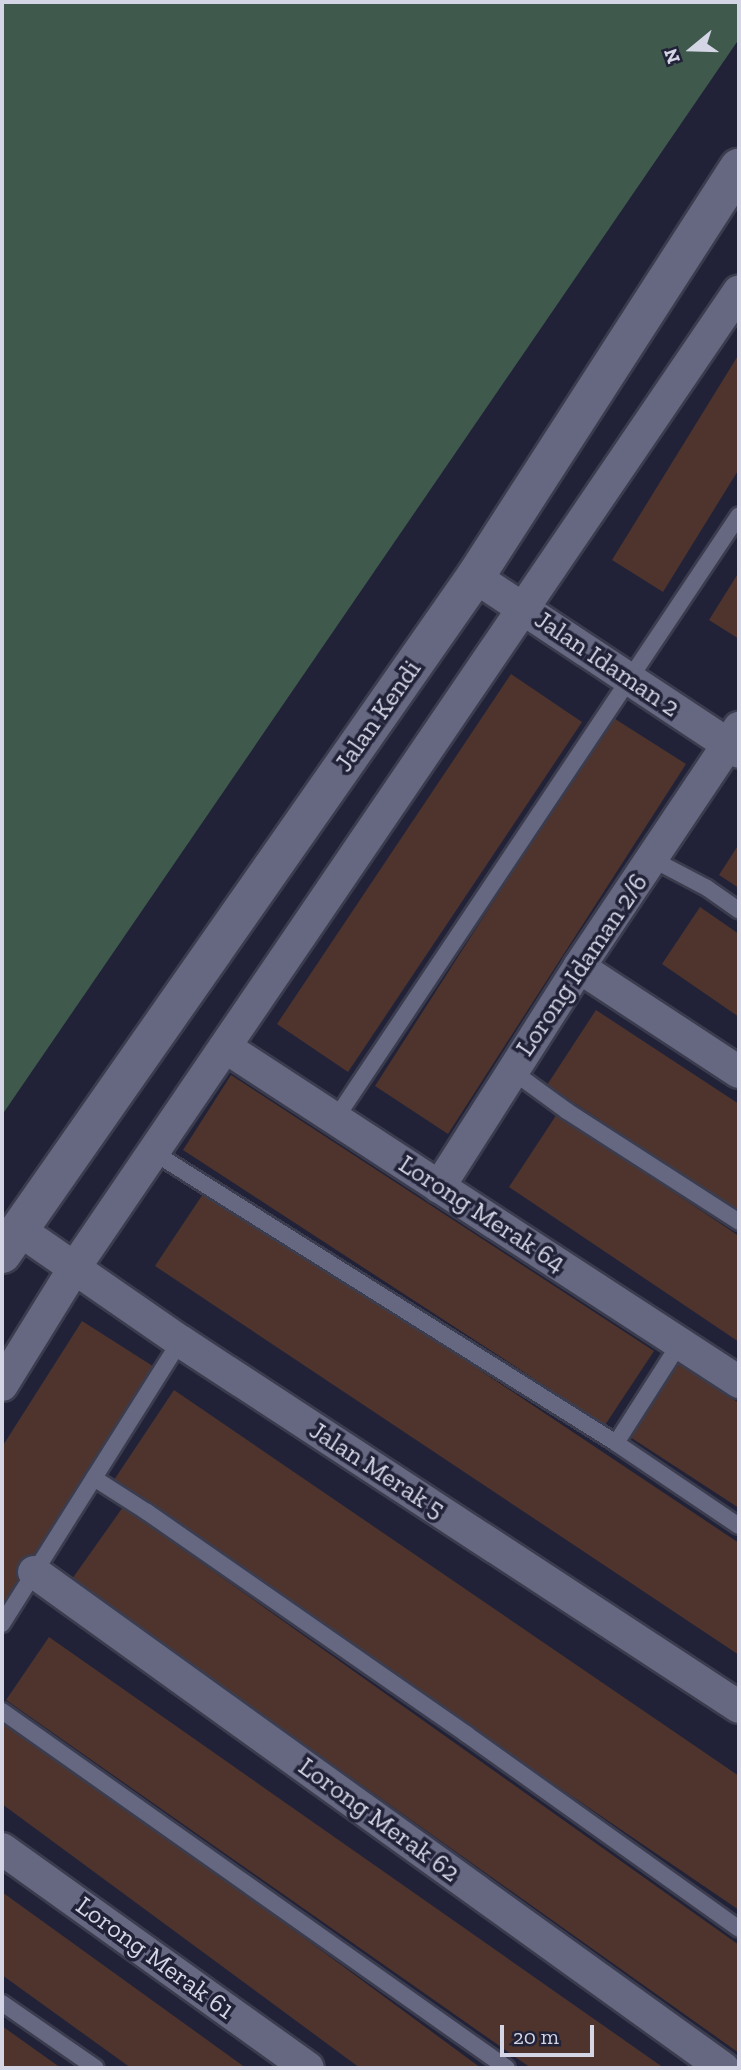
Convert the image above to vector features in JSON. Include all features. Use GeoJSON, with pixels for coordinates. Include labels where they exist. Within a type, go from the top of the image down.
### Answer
{"type":"FeatureCollection","features":[{"type":"Feature","properties":{"kind":"street","name":"Jalan Kendi"},"geometry":{"type":"LineString","coordinates":[[10,1242],[475,576],[739,168]]}},
{"type":"Feature","properties":{"kind":"street"},"geometry":{"type":"LineString","coordinates":[[2,1385],[75,1267],[739,291]]}},
{"type":"Feature","properties":{"kind":"street","name":"Jalan Idaman 2"},"geometry":{"type":"LineString","coordinates":[[475,576],[629,679],[736,742]]}},
{"type":"Feature","properties":{"kind":"street","name":"Lorong Idaman 2/6"},"geometry":{"type":"LineString","coordinates":[[439,1187],[579,967],[736,742]]}},
{"type":"Feature","properties":{"kind":"street"},"geometry":{"type":"LineString","coordinates":[[579,967],[739,1072]]}},
{"type":"Feature","properties":{"kind":"street","name":"Lorong Merak 64"},"geometry":{"type":"LineString","coordinates":[[225,1047],[739,1382]]}},
{"type":"Feature","properties":{"kind":"street","name":"Jalan Merak 5"},"geometry":{"type":"LineString","coordinates":[[10,1242],[75,1267],[180,1341],[739,1707]]}},
{"type":"Feature","properties":{"kind":"street","name":"Lorong Merak 62"},"geometry":{"type":"LineString","coordinates":[[34,1572],[723,2068]]}},
{"type":"Feature","properties":{"kind":"street","name":"Lorong Merak 61"},"geometry":{"type":"LineString","coordinates":[[2,1849],[308,2068]]}},
{"type":"Feature","properties":{"kind":"lane"},"geometry":{"type":"LineString","coordinates":[[335,1118],[739,515]]}},
{"type":"Feature","properties":{"kind":"lane"},"geometry":{"type":"LineString","coordinates":[[652,859],[707,888],[739,910]]}},
{"type":"Feature","properties":{"kind":"lane"},"geometry":{"type":"LineString","coordinates":[[512,1070],[567,1111],[739,1223]]}},
{"type":"Feature","properties":{"kind":"lane"},"geometry":{"type":"LineString","coordinates":[[153,1152],[616,1443],[739,1526]]}},
{"type":"Feature","properties":{"kind":"lane"},"geometry":{"type":"LineString","coordinates":[[2,1624],[180,1341]]}},
{"type":"Feature","properties":{"kind":"lane"},"geometry":{"type":"LineString","coordinates":[[616,1443],[680,1343]]}},
{"type":"Feature","properties":{"kind":"lane"},"geometry":{"type":"LineString","coordinates":[[94,1478],[443,1718],[739,1929]]}},
{"type":"Feature","properties":{"kind":"lane"},"geometry":{"type":"LineString","coordinates":[[2,1711],[507,2068]]}},
{"type":"Feature","properties":{"kind":"lane"},"geometry":{"type":"LineString","coordinates":[[2,2003],[96,2068]]}},
{"type":"Feature","properties":{"kind":"green space"},"geometry":{"type":"Polygon","coordinates":[[[2,2],[739,2],[739,39],[2,1115],[2,2]]]}},
{"type":"Feature","properties":{"kind":"building"},"geometry":{"type":"Polygon","coordinates":[[[739,354],[739,469],[663,592],[612,560],[739,354]]]}},
{"type":"Feature","properties":{"kind":"building"},"geometry":{"type":"Polygon","coordinates":[[[739,572],[739,639],[709,620],[739,572]]]}},
{"type":"Feature","properties":{"kind":"building"},"geometry":{"type":"Polygon","coordinates":[[[511,674],[582,722],[348,1072],[277,1024],[511,674]]]}},
{"type":"Feature","properties":{"kind":"building"},"geometry":{"type":"Polygon","coordinates":[[[612,717],[686,764],[448,1134],[375,1086],[612,717]]]}},
{"type":"Feature","properties":{"kind":"building"},"geometry":{"type":"Polygon","coordinates":[[[739,844],[739,888],[719,875],[739,844]]]}},
{"type":"Feature","properties":{"kind":"building"},"geometry":{"type":"Polygon","coordinates":[[[700,907],[739,934],[739,1017],[662,964],[700,907]]]}},
{"type":"Feature","properties":{"kind":"building"},"geometry":{"type":"Polygon","coordinates":[[[596,1010],[739,1104],[739,1211],[547,1085],[596,1010]]]}},
{"type":"Feature","properties":{"kind":"building"},"geometry":{"type":"Polygon","coordinates":[[[231,1075],[654,1351],[605,1425],[183,1150],[231,1075]]]}},
{"type":"Feature","properties":{"kind":"building"},"geometry":{"type":"Polygon","coordinates":[[[557,1114],[739,1236],[739,1342],[509,1187],[557,1114]]]}},
{"type":"Feature","properties":{"kind":"building"},"geometry":{"type":"Polygon","coordinates":[[[207,1188],[739,1543],[739,1655],[155,1266],[207,1188]]]}},
{"type":"Feature","properties":{"kind":"building"},"geometry":{"type":"Polygon","coordinates":[[[82,1321],[159,1370],[2,1615],[2,1447],[82,1321]]]}},
{"type":"Feature","properties":{"kind":"building"},"geometry":{"type":"Polygon","coordinates":[[[678,1363],[739,1403],[739,1508],[630,1437],[678,1363]]]}},
{"type":"Feature","properties":{"kind":"building"},"geometry":{"type":"Polygon","coordinates":[[[174,1390],[739,1776],[739,1910],[112,1483],[174,1390]]]}},
{"type":"Feature","properties":{"kind":"building"},"geometry":{"type":"Polygon","coordinates":[[[123,1507],[739,1945],[739,2053],[72,1579],[123,1507]]]}},
{"type":"Feature","properties":{"kind":"building"},"geometry":{"type":"Polygon","coordinates":[[[49,1637],[664,2068],[531,2068],[6,1700],[49,1637]]]}},
{"type":"Feature","properties":{"kind":"building"},"geometry":{"type":"Polygon","coordinates":[[[2,1715],[481,2068],[360,2068],[2,1804],[2,1715]]]}},
{"type":"Feature","properties":{"kind":"building"},"geometry":{"type":"Polygon","coordinates":[[[2,1892],[246,2068],[131,2068],[2,1975],[2,1892]]]}},
{"type":"Feature","properties":{"kind":"building"},"geometry":{"type":"Polygon","coordinates":[[[2,2026],[61,2068],[2,2068],[2,2026]]]}}]}
